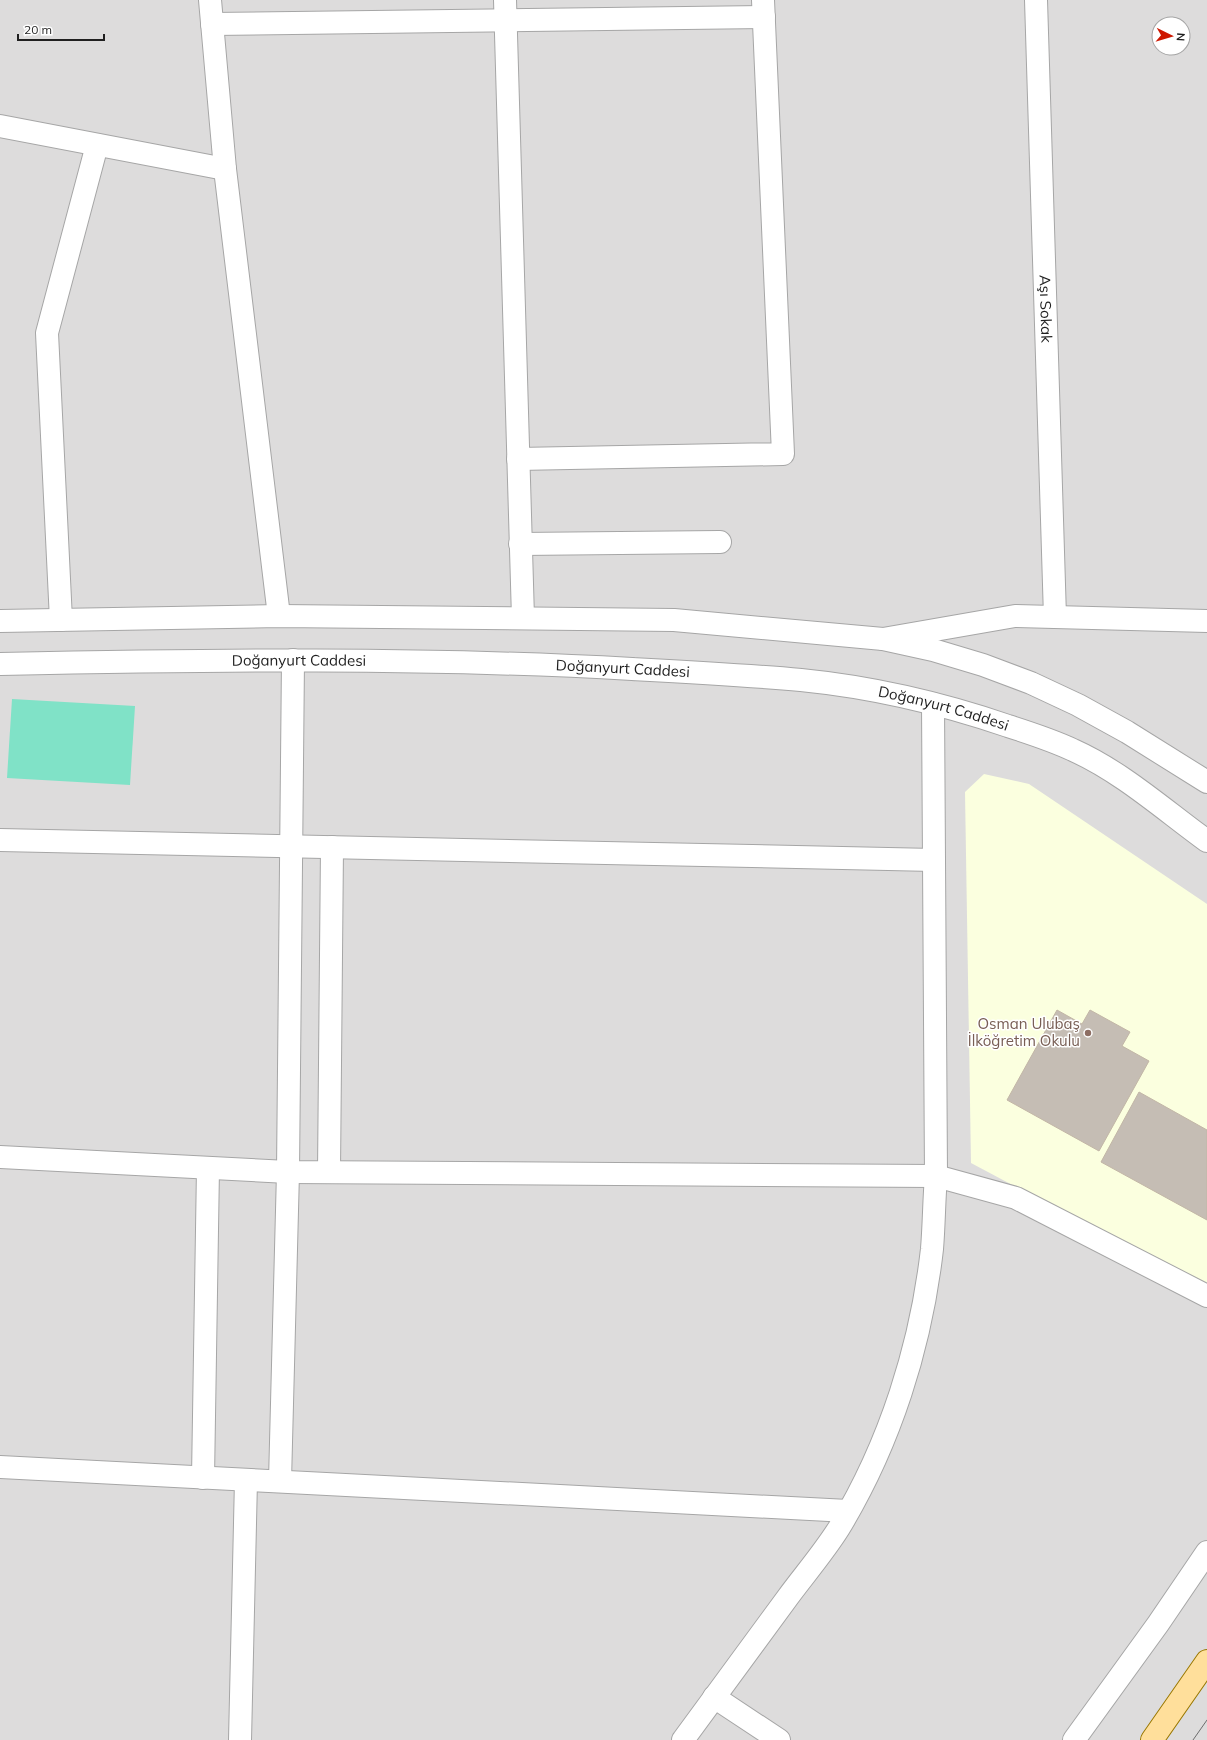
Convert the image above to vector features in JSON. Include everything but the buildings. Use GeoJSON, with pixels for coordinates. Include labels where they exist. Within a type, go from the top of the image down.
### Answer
{"type":"FeatureCollection","features":[{"type":"Feature","properties":{"kind":"main road"},"geometry":{"type":"LineString","coordinates":[[1152,1740],[1207,1661]]}},
{"type":"Feature","properties":{"kind":"street"},"geometry":{"type":"LineString","coordinates":[[210,0],[225,169],[279,616]]}},
{"type":"Feature","properties":{"kind":"street","name":"Aşı Sokak"},"geometry":{"type":"LineString","coordinates":[[1036,0],[1055,617]]}},
{"type":"Feature","properties":{"kind":"street"},"geometry":{"type":"LineString","coordinates":[[212,24],[506,10],[763,8],[783,454],[518,458]]}},
{"type":"Feature","properties":{"kind":"street"},"geometry":{"type":"LineString","coordinates":[[506,10],[523,618]]}},
{"type":"Feature","properties":{"kind":"street"},"geometry":{"type":"LineString","coordinates":[[0,126],[225,169]]}},
{"type":"Feature","properties":{"kind":"street"},"geometry":{"type":"LineString","coordinates":[[61,620],[47,333],[97,145]]}},
{"type":"Feature","properties":{"kind":"street"},"geometry":{"type":"LineString","coordinates":[[520,544],[720,542]]}},
{"type":"Feature","properties":{"kind":"street"},"geometry":{"type":"LineString","coordinates":[[0,620],[279,616],[674,620],[882,639],[954,657],[1031,683],[1078,705],[1120,728],[1207,782]]}},
{"type":"Feature","properties":{"kind":"street"},"geometry":{"type":"LineString","coordinates":[[882,639],[1015,616],[1207,621]]}},
{"type":"Feature","properties":{"kind":"street"},"geometry":{"type":"LineString","coordinates":[[280,1481],[288,1172],[293,660]]}},
{"type":"Feature","properties":{"kind":"street","name":"Doğanyurt Caddesi"},"geometry":{"type":"LineString","coordinates":[[0,664],[293,660],[424,661],[581,666],[803,680],[868,690],[933,704],[981,717],[1074,750],[1106,767],[1135,786],[1207,841]]}},
{"type":"Feature","properties":{"kind":"street"},"geometry":{"type":"LineString","coordinates":[[683,1740],[839,1528],[881,1445],[898,1402],[924,1304],[932,1249],[936,1176],[933,704]]}},
{"type":"Feature","properties":{"kind":"street"},"geometry":{"type":"LineString","coordinates":[[0,840],[934,860]]}},
{"type":"Feature","properties":{"kind":"street"},"geometry":{"type":"LineString","coordinates":[[329,1172],[332,847]]}},
{"type":"Feature","properties":{"kind":"street"},"geometry":{"type":"LineString","coordinates":[[0,1157],[288,1172],[936,1176],[1016,1198],[1207,1296]]}},
{"type":"Feature","properties":{"kind":"street"},"geometry":{"type":"LineString","coordinates":[[203,1478],[208,1168]]}},
{"type":"Feature","properties":{"kind":"street"},"geometry":{"type":"LineString","coordinates":[[0,1467],[848,1511]]}},
{"type":"Feature","properties":{"kind":"street"},"geometry":{"type":"LineString","coordinates":[[240,1740],[246,1480]]}},
{"type":"Feature","properties":{"kind":"street"},"geometry":{"type":"LineString","coordinates":[[1074,1740],[1158,1624],[1207,1552]]}},
{"type":"Feature","properties":{"kind":"street"},"geometry":{"type":"LineString","coordinates":[[714,1697],[779,1740]]}},
{"type":"Feature","properties":{"kind":"shaded area"},"geometry":{"type":"Polygon","coordinates":[[[0,0],[1207,0],[1207,1740],[0,1740],[0,0]]]}},
{"type":"Feature","properties":{"kind":"shaded area","name":"Osman Ulubaş İlköğretim Okulu"},"geometry":{"type":"Polygon","coordinates":[[[984,774],[1029,784],[1207,904],[1207,1288],[971,1163],[965,792],[984,774]]]}},
{"type":"Feature","properties":{"kind":"green space"},"geometry":{"type":"Polygon","coordinates":[[[12,699],[135,706],[130,785],[7,778],[12,699]]]}},
{"type":"Feature","properties":{"kind":"tram line"},"geometry":{"type":"LineString","coordinates":[[1193,1740],[1207,1720]]}},
{"type":"Feature","properties":{"kind":"place","name":"Osman Ulubaş İlköğretim Okulu"},"geometry":{"type":"Point","coordinates":[1088,1033]}}]}
